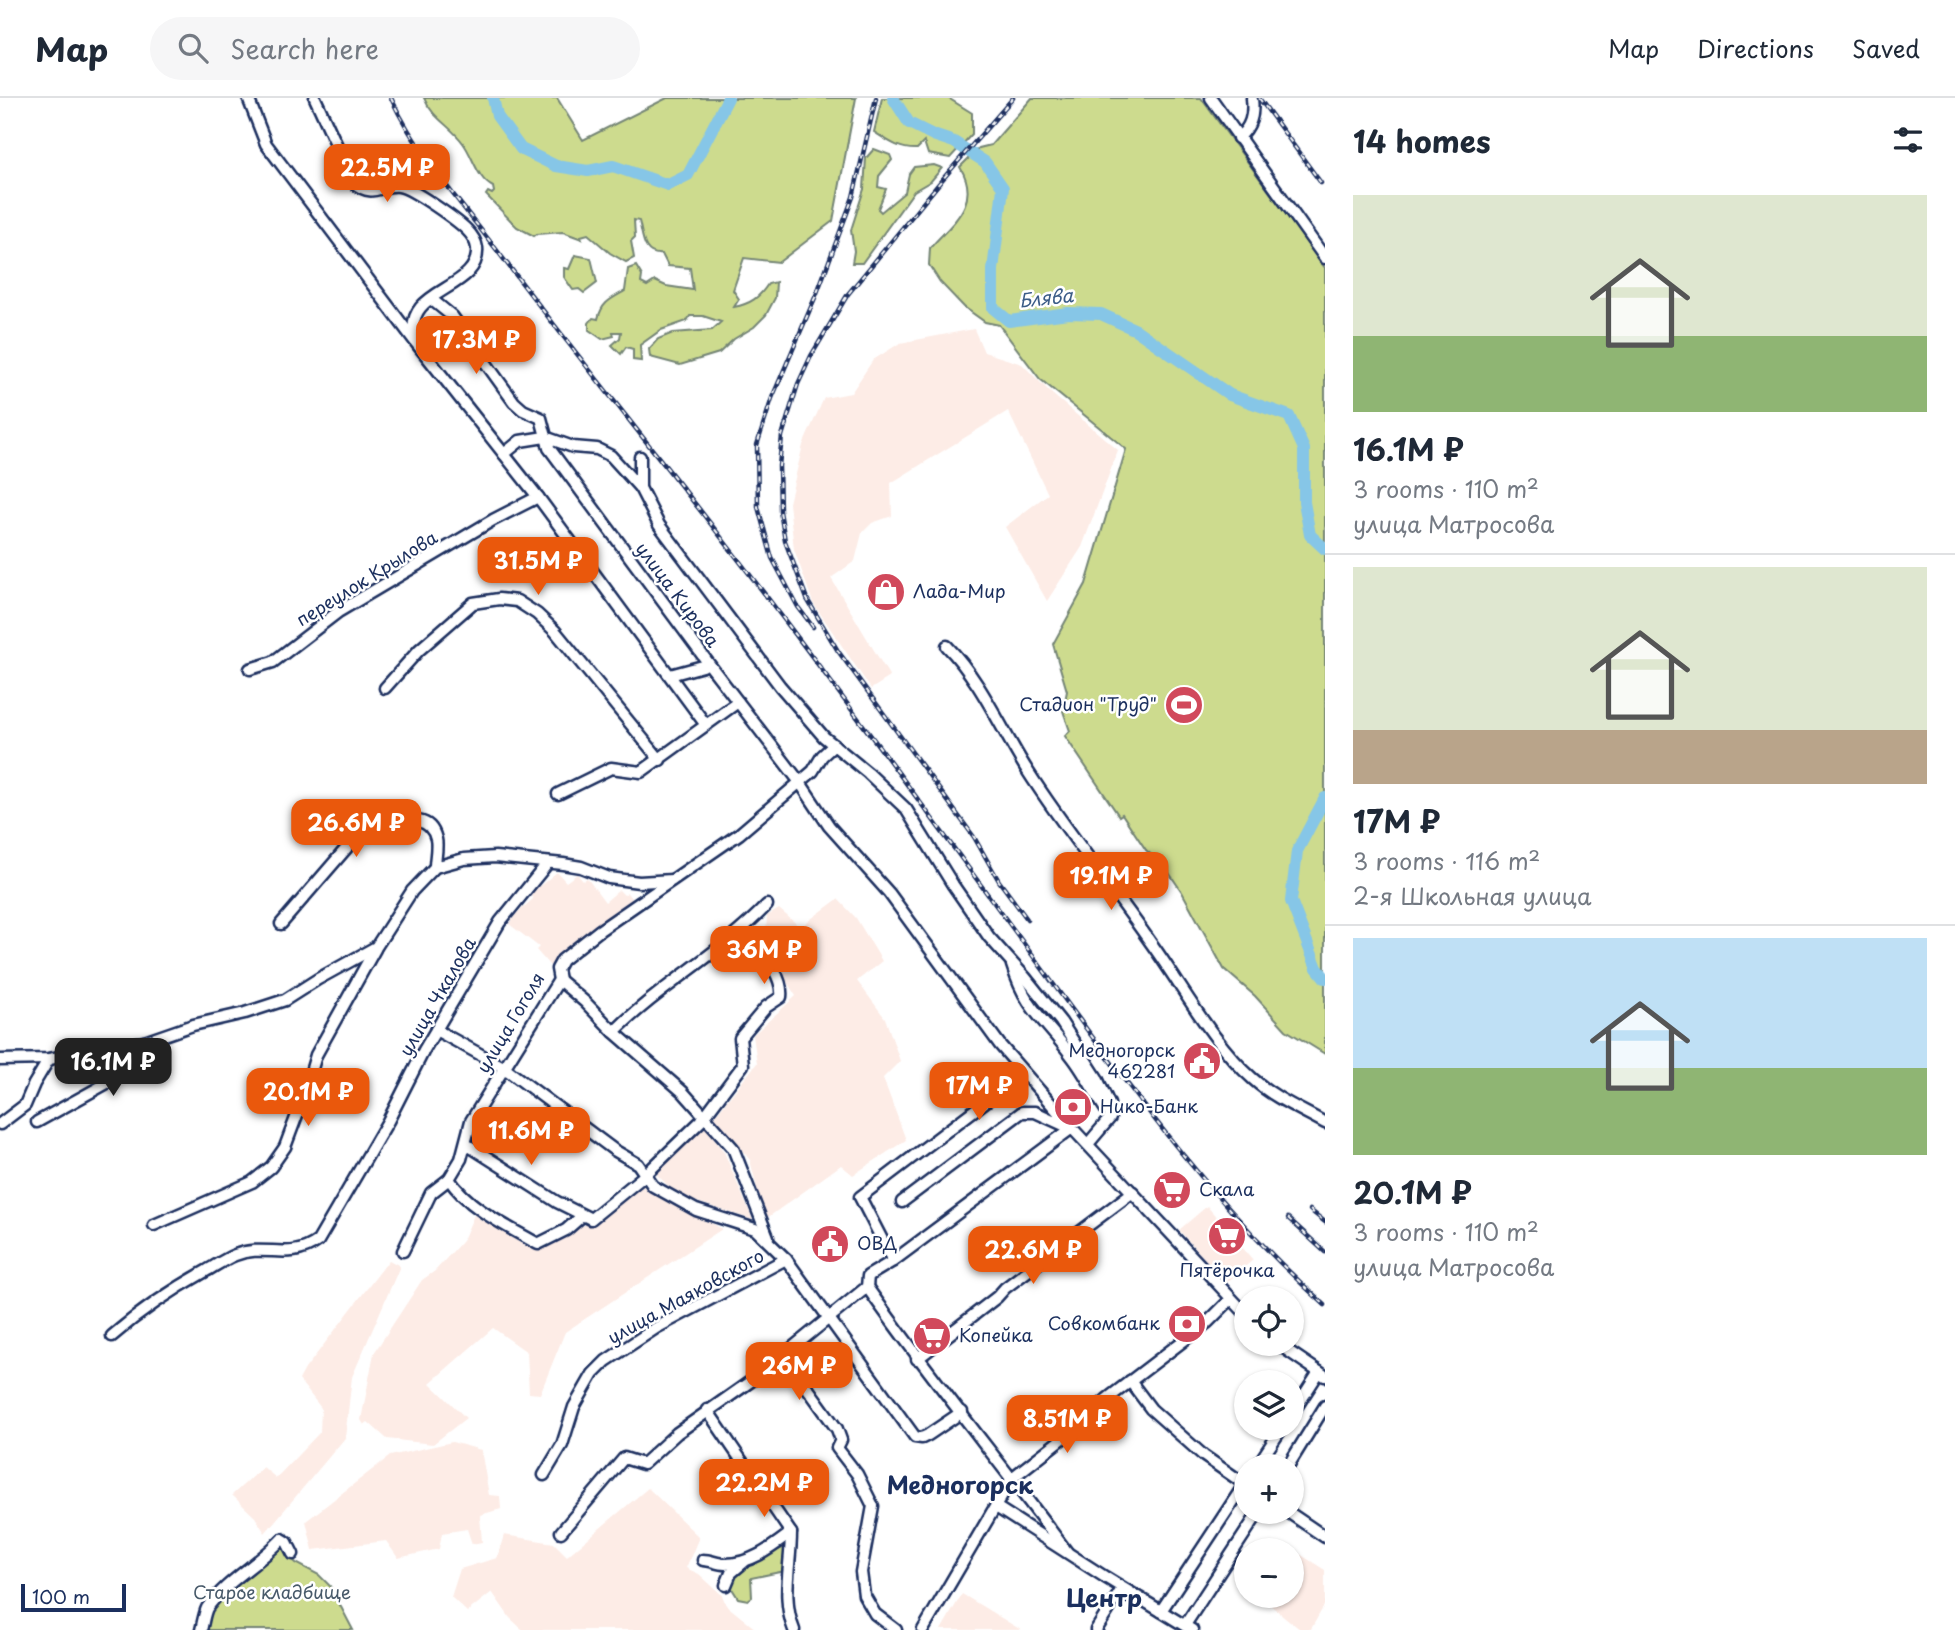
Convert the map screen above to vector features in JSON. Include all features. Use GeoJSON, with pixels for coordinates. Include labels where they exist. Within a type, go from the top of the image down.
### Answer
{"type":"FeatureCollection","features":[{"type":"Feature","properties":{"kind":"street"},"geometry":{"type":"LineString","coordinates":[[248,98],[266,144],[416,345],[538,497],[706,725]]}},
{"type":"Feature","properties":{"kind":"street"},"geometry":{"type":"LineString","coordinates":[[315,98],[354,183],[364,190],[377,191],[401,186],[450,217],[474,239],[477,251],[472,268],[416,310],[411,324],[416,345]]}},
{"type":"Feature","properties":{"kind":"street"},"geometry":{"type":"LineString","coordinates":[[1211,98],[1325,258]]}},
{"type":"Feature","properties":{"kind":"street"},"geometry":{"type":"LineString","coordinates":[[1238,138],[1246,132],[1252,119],[1252,98]]}},
{"type":"Feature","properties":{"kind":"street","name":"улица Кирова"},"geometry":{"type":"LineString","coordinates":[[431,299],[452,316],[514,402],[523,410],[541,418],[545,437],[557,459],[830,826],[890,893],[1000,1045],[1072,1128],[1234,1304]]}},
{"type":"Feature","properties":{"kind":"street"},"geometry":{"type":"LineString","coordinates":[[504,454],[520,441],[545,437],[573,447],[597,449],[611,456],[639,488],[659,525],[780,686],[834,745],[869,772],[906,809],[989,937],[1061,1022],[1097,1078],[1109,1104],[1110,1118],[1088,1144]]}},
{"type":"Feature","properties":{"kind":"street"},"geometry":{"type":"LineString","coordinates":[[639,488],[640,457]]}},
{"type":"Feature","properties":{"kind":"street","name":"переулок Крылова"},"geometry":{"type":"LineString","coordinates":[[250,669],[273,662],[338,612],[493,520],[538,497]]}},
{"type":"Feature","properties":{"kind":"street"},"geometry":{"type":"LineString","coordinates":[[385,688],[419,650],[473,603],[499,599],[517,601],[537,614],[555,631],[660,760]]}},
{"type":"Feature","properties":{"kind":"street"},"geometry":{"type":"LineString","coordinates":[[947,646],[960,660],[1028,771],[1222,1045],[1252,1078],[1273,1094],[1325,1123]]}},
{"type":"Feature","properties":{"kind":"street"},"geometry":{"type":"LineString","coordinates":[[670,675],[703,666]]}},
{"type":"Feature","properties":{"kind":"street"},"geometry":{"type":"LineString","coordinates":[[558,794],[611,768],[641,772],[738,702]]}},
{"type":"Feature","properties":{"kind":"street","name":"улица Гоголя"},"geometry":{"type":"LineString","coordinates":[[403,1251],[431,1193],[449,1179],[461,1159],[471,1121],[559,980],[557,969],[562,960],[600,930],[739,834],[813,771],[822,756],[834,745]]}},
{"type":"Feature","properties":{"kind":"street"},"geometry":{"type":"LineString","coordinates":[[281,924],[363,829],[385,827],[405,820],[422,822],[430,828],[436,840],[435,867]]}},
{"type":"Feature","properties":{"kind":"street"},"geometry":{"type":"LineString","coordinates":[[155,1225],[252,1182],[271,1167],[285,1147],[316,1055],[376,947],[412,891],[435,867],[464,859],[495,857],[581,867],[609,878],[624,880],[673,880]]}},
{"type":"Feature","properties":{"kind":"street","name":"улица Чкалова"},"geometry":{"type":"LineString","coordinates":[[112,1336],[145,1308],[234,1255],[258,1249],[285,1252],[306,1250],[318,1241],[499,922],[547,864]]}},
{"type":"Feature","properties":{"kind":"street"},"geometry":{"type":"LineString","coordinates":[[614,1032],[651,999],[744,929],[767,905]]}},
{"type":"Feature","properties":{"kind":"street"},"geometry":{"type":"LineString","coordinates":[[466,1143],[582,1216],[591,1219],[645,1175],[707,1117],[743,1065],[740,1038],[766,1007],[781,997],[777,975],[744,929]]}},
{"type":"Feature","properties":{"kind":"street"},"geometry":{"type":"LineString","coordinates":[[0,1060],[50,1059],[144,1042],[193,1025],[245,1013],[285,1000],[376,947]]}},
{"type":"Feature","properties":{"kind":"street"},"geometry":{"type":"LineString","coordinates":[[559,980],[683,1092],[733,1148],[770,1241]]}},
{"type":"Feature","properties":{"kind":"street"},"geometry":{"type":"LineString","coordinates":[[436,1031],[503,1067],[614,1150],[638,1164],[653,1186],[696,1210],[755,1228],[786,1259],[915,1437],[928,1435],[962,1412]]}},
{"type":"Feature","properties":{"kind":"street"},"geometry":{"type":"LineString","coordinates":[[37,1122],[118,1077],[145,1054],[144,1042]]}},
{"type":"Feature","properties":{"kind":"street"},"geometry":{"type":"LineString","coordinates":[[0,1124],[25,1105],[34,1084],[50,1059]]}},
{"type":"Feature","properties":{"kind":"street"},"geometry":{"type":"LineString","coordinates":[[893,1261],[860,1197],[989,1099]]}},
{"type":"Feature","properties":{"kind":"street"},"geometry":{"type":"LineString","coordinates":[[902,1202],[1022,1112],[1035,1112],[1072,1128]]}},
{"type":"Feature","properties":{"kind":"street"},"geometry":{"type":"LineString","coordinates":[[1067,1552],[962,1412],[917,1359],[867,1287],[868,1276],[893,1261],[1072,1128]]}},
{"type":"Feature","properties":{"kind":"street"},"geometry":{"type":"LineString","coordinates":[[449,1179],[458,1192],[488,1214],[538,1244],[566,1230],[582,1216]]}},
{"type":"Feature","properties":{"kind":"street"},"geometry":{"type":"LineString","coordinates":[[917,1359],[998,1297],[1005,1288],[1133,1192]]}},
{"type":"Feature","properties":{"kind":"street","name":"улица Маяковского"},"geometry":{"type":"LineString","coordinates":[[544,1475],[562,1445],[574,1407],[593,1374],[606,1361],[656,1328],[786,1259]]}},
{"type":"Feature","properties":{"kind":"street"},"geometry":{"type":"LineString","coordinates":[[561,1532],[624,1458],[643,1464],[677,1433],[754,1379],[867,1287]]}},
{"type":"Feature","properties":{"kind":"street"},"geometry":{"type":"LineString","coordinates":[[923,1630],[1012,1478],[1130,1381],[1208,1322],[1230,1300]]}},
{"type":"Feature","properties":{"kind":"street"},"geometry":{"type":"LineString","coordinates":[[783,1354],[837,1429],[841,1440],[837,1448],[857,1474],[873,1506],[860,1572],[864,1595],[875,1614],[896,1630]]}},
{"type":"Feature","properties":{"kind":"street"},"geometry":{"type":"LineString","coordinates":[[1296,1356],[1322,1374],[1304,1398]]}},
{"type":"Feature","properties":{"kind":"street"},"geometry":{"type":"LineString","coordinates":[[1130,1381],[1159,1416],[1204,1456],[1234,1476]]}},
{"type":"Feature","properties":{"kind":"street"},"geometry":{"type":"LineString","coordinates":[[1295,1454],[1325,1406]]}},
{"type":"Feature","properties":{"kind":"street"},"geometry":{"type":"LineString","coordinates":[[707,1410],[791,1533],[791,1558],[786,1589],[787,1615],[794,1630]]}},
{"type":"Feature","properties":{"kind":"street"},"geometry":{"type":"LineString","coordinates":[[1161,1611],[1234,1502]]}},
{"type":"Feature","properties":{"kind":"street"},"geometry":{"type":"LineString","coordinates":[[996,1507],[1185,1628]]}},
{"type":"Feature","properties":{"kind":"street"},"geometry":{"type":"LineString","coordinates":[[1304,1523],[1325,1537]]}},
{"type":"Feature","properties":{"kind":"street"},"geometry":{"type":"LineString","coordinates":[[1185,1628],[1251,1524]]}},
{"type":"Feature","properties":{"kind":"street"},"geometry":{"type":"LineString","coordinates":[[726,1585],[731,1573],[744,1562],[773,1547],[791,1533]]}},
{"type":"Feature","properties":{"kind":"street"},"geometry":{"type":"LineString","coordinates":[[201,1630],[206,1610],[225,1587],[282,1539],[287,1540],[293,1554]]}},
{"type":"Feature","properties":{"kind":"street"},"geometry":{"type":"LineString","coordinates":[[703,1560],[718,1563],[744,1562]]}},
{"type":"Feature","properties":{"kind":"street"},"geometry":{"type":"LineString","coordinates":[[1096,1630],[1120,1592],[1185,1628]]}},
{"type":"Feature","properties":{"kind":"shaded area"},"geometry":{"type":"Polygon","coordinates":[[[974,329],[984,352],[1022,364],[1052,394],[1118,450],[1082,547],[1047,601],[1005,527],[1048,494],[1008,411],[891,483],[892,516],[872,523],[862,533],[855,561],[831,578],[890,677],[871,689],[813,603],[794,549],[789,503],[803,445],[824,398],[851,393],[873,360],[900,343],[974,329]]]}},
{"type":"Feature","properties":{"kind":"shaded area"},"geometry":{"type":"Polygon","coordinates":[[[557,872],[566,882],[577,874],[583,881],[587,878],[605,902],[619,890],[632,899],[550,966],[536,950],[539,947],[509,924],[533,899],[530,894],[557,872]]]}},
{"type":"Feature","properties":{"kind":"shaded area"},"geometry":{"type":"Polygon","coordinates":[[[838,899],[856,918],[882,961],[857,981],[885,1018],[900,1061],[883,1078],[906,1140],[853,1175],[841,1165],[767,1218],[750,1160],[714,1117],[757,1063],[753,1035],[796,996],[765,948],[767,916],[779,909],[800,927],[838,899]]]}},
{"type":"Feature","properties":{"kind":"shaded area"},"geometry":{"type":"Polygon","coordinates":[[[703,1123],[724,1152],[753,1220],[679,1196],[656,1174],[703,1123]]]}},
{"type":"Feature","properties":{"kind":"shaded area"},"geometry":{"type":"Polygon","coordinates":[[[643,1184],[722,1229],[565,1332],[540,1394],[529,1393],[527,1352],[493,1328],[430,1383],[466,1418],[433,1444],[387,1439],[368,1422],[364,1425],[361,1420],[374,1353],[422,1280],[435,1271],[463,1240],[474,1215],[527,1247],[588,1224],[643,1184]]]}},
{"type":"Feature","properties":{"kind":"shaded area"},"geometry":{"type":"Polygon","coordinates":[[[1207,1206],[1253,1260],[1226,1283],[1179,1230],[1207,1206]]]}},
{"type":"Feature","properties":{"kind":"shaded area"},"geometry":{"type":"Polygon","coordinates":[[[389,1260],[400,1266],[352,1377],[345,1438],[265,1533],[255,1517],[232,1495],[263,1467],[276,1478],[320,1432],[321,1408],[299,1380],[389,1260]]]}},
{"type":"Feature","properties":{"kind":"shaded area"},"geometry":{"type":"Polygon","coordinates":[[[452,1442],[481,1450],[489,1495],[500,1496],[501,1509],[480,1515],[482,1542],[472,1544],[467,1529],[442,1533],[439,1549],[398,1558],[386,1541],[313,1550],[306,1521],[390,1456],[452,1442]]]}},
{"type":"Feature","properties":{"kind":"shaded area"},"geometry":{"type":"Polygon","coordinates":[[[648,1488],[699,1537],[686,1568],[699,1574],[722,1595],[726,1605],[757,1630],[523,1630],[510,1618],[492,1592],[467,1612],[451,1597],[460,1569],[497,1558],[504,1535],[554,1543],[567,1556],[648,1488]]]}},
{"type":"Feature","properties":{"kind":"shaded area"},"geometry":{"type":"Polygon","coordinates":[[[1304,1557],[1325,1570],[1325,1604],[1311,1629],[1301,1630],[1274,1608],[1304,1608],[1304,1557]]]}},
{"type":"Feature","properties":{"kind":"shaded area"},"geometry":{"type":"Polygon","coordinates":[[[962,1594],[1021,1630],[941,1630],[962,1594]]]}},
{"type":"Feature","properties":{"kind":"green space"},"geometry":{"type":"Polygon","coordinates":[[[424,98],[557,98],[583,140],[667,98],[856,98],[833,221],[779,262],[744,258],[733,290],[739,299],[734,307],[754,300],[768,284],[776,282],[775,298],[766,315],[719,353],[680,365],[650,357],[649,349],[658,339],[673,333],[712,330],[721,322],[703,316],[690,316],[687,321],[661,330],[640,345],[641,361],[633,360],[633,349],[626,347],[621,354],[612,345],[620,338],[621,332],[613,332],[614,336],[602,339],[589,330],[589,323],[593,318],[598,319],[608,302],[625,291],[628,269],[636,266],[642,276],[641,283],[647,286],[655,281],[666,286],[693,290],[690,268],[668,266],[662,254],[651,252],[644,244],[639,221],[634,220],[635,237],[631,241],[634,258],[626,262],[610,253],[588,234],[581,236],[582,239],[563,232],[534,236],[517,227],[486,195],[488,192],[494,192],[493,187],[479,173],[467,148],[432,111],[424,98]]]}},
{"type":"Feature","properties":{"kind":"green space"},"geometry":{"type":"Polygon","coordinates":[[[882,98],[948,98],[972,113],[972,134],[950,158],[928,154],[924,142],[917,149],[911,149],[889,142],[874,132],[882,98]]]}},
{"type":"Feature","properties":{"kind":"green space"},"geometry":{"type":"Polygon","coordinates":[[[1032,98],[1201,98],[1325,268],[1325,1054],[1286,1030],[1255,996],[1224,969],[1182,892],[1165,867],[1146,850],[1122,814],[1119,816],[1065,736],[1070,731],[1063,711],[1067,691],[1053,644],[1086,584],[1126,449],[1040,379],[999,325],[985,322],[964,307],[940,282],[929,265],[930,248],[955,221],[966,202],[968,191],[960,167],[979,148],[991,145],[1032,98]]]}},
{"type":"Feature","properties":{"kind":"green space"},"geometry":{"type":"Polygon","coordinates":[[[874,149],[890,155],[892,160],[879,176],[878,187],[886,189],[878,209],[881,212],[905,192],[909,174],[914,167],[934,165],[942,168],[931,181],[914,191],[862,263],[852,263],[854,251],[851,230],[864,189],[866,158],[874,149]]]}},
{"type":"Feature","properties":{"kind":"green space"},"geometry":{"type":"Polygon","coordinates":[[[575,255],[591,258],[597,283],[584,293],[579,289],[573,290],[564,277],[564,268],[569,269],[575,255]]]}},
{"type":"Feature","properties":{"kind":"green space","name":"Старое кладбище"},"geometry":{"type":"Polygon","coordinates":[[[275,1541],[296,1563],[319,1575],[330,1586],[353,1630],[195,1630],[204,1601],[275,1541]]]}},
{"type":"Feature","properties":{"kind":"green space"},"geometry":{"type":"Polygon","coordinates":[[[785,1547],[789,1549],[785,1571],[751,1578],[752,1597],[748,1600],[738,1598],[731,1587],[731,1577],[747,1563],[785,1547]]]}},
{"type":"Feature","properties":{"kind":"waterway","name":"Блява"},"geometry":{"type":"LineString","coordinates":[[493,98],[497,116],[521,149],[556,166],[588,171],[613,166],[668,185],[688,175],[728,98]]}},
{"type":"Feature","properties":{"kind":"waterway","name":"Блява"},"geometry":{"type":"LineString","coordinates":[[893,98],[909,123],[954,142],[985,162],[1003,188],[993,270],[993,308],[1009,321],[1068,313],[1101,314],[1136,330],[1230,395],[1289,416],[1304,449],[1304,502],[1310,535],[1325,549]]}},
{"type":"Feature","properties":{"kind":"waterway","name":"Блява"},"geometry":{"type":"LineString","coordinates":[[1325,798],[1297,851],[1291,901],[1317,968],[1325,978]]}},
{"type":"Feature","properties":{"kind":"railway"},"geometry":{"type":"LineString","coordinates":[[391,98],[413,138],[439,176],[804,646],[1133,1091],[1243,1224],[1325,1305]]}},
{"type":"Feature","properties":{"kind":"railway"},"geometry":{"type":"LineString","coordinates":[[813,627],[798,607],[772,558],[758,507],[757,445],[772,398],[817,293],[853,197],[876,98]]}},
{"type":"Feature","properties":{"kind":"railway"},"geometry":{"type":"LineString","coordinates":[[1013,98],[848,294],[811,356],[798,384],[782,436],[779,466],[780,511],[785,541],[807,599],[838,651],[974,837],[999,881],[1027,919]]}},
{"type":"Feature","properties":{"kind":"railway"},"geometry":{"type":"LineString","coordinates":[[1259,98],[1321,183]]}},
{"type":"Feature","properties":{"kind":"railway"},"geometry":{"type":"LineString","coordinates":[[1310,1210],[1325,1222]]}},
{"type":"Feature","properties":{"kind":"railway"},"geometry":{"type":"LineString","coordinates":[[1288,1218],[1325,1252]]}},
{"type":"Feature","properties":{"kind":"place","name":"Лада-Мир"},"geometry":{"type":"Point","coordinates":[886,592]}},
{"type":"Feature","properties":{"kind":"place","name":"Стадион \"Труд\""},"geometry":{"type":"Point","coordinates":[1184,705]}},
{"type":"Feature","properties":{"kind":"place","name":"Медногорск 462281"},"geometry":{"type":"Point","coordinates":[1202,1061]}},
{"type":"Feature","properties":{"kind":"place","name":"Нико-Банк"},"geometry":{"type":"Point","coordinates":[1073,1107]}},
{"type":"Feature","properties":{"kind":"place","name":"Скала"},"geometry":{"type":"Point","coordinates":[1172,1190]}},
{"type":"Feature","properties":{"kind":"place","name":"Пятёрочка"},"geometry":{"type":"Point","coordinates":[1227,1236]}},
{"type":"Feature","properties":{"kind":"place","name":"ОВД"},"geometry":{"type":"Point","coordinates":[830,1244]}},
{"type":"Feature","properties":{"kind":"place","name":"Совкомбанк"},"geometry":{"type":"Point","coordinates":[1187,1324]}},
{"type":"Feature","properties":{"kind":"place","name":"Копейка"},"geometry":{"type":"Point","coordinates":[932,1336]}},
{"type":"Feature","properties":{"kind":"district","name":"Медногорск"},"geometry":{"type":"Point","coordinates":[960,1486]}},
{"type":"Feature","properties":{"kind":"district","name":"Центр"},"geometry":{"type":"Point","coordinates":[1104,1599]}}]}
